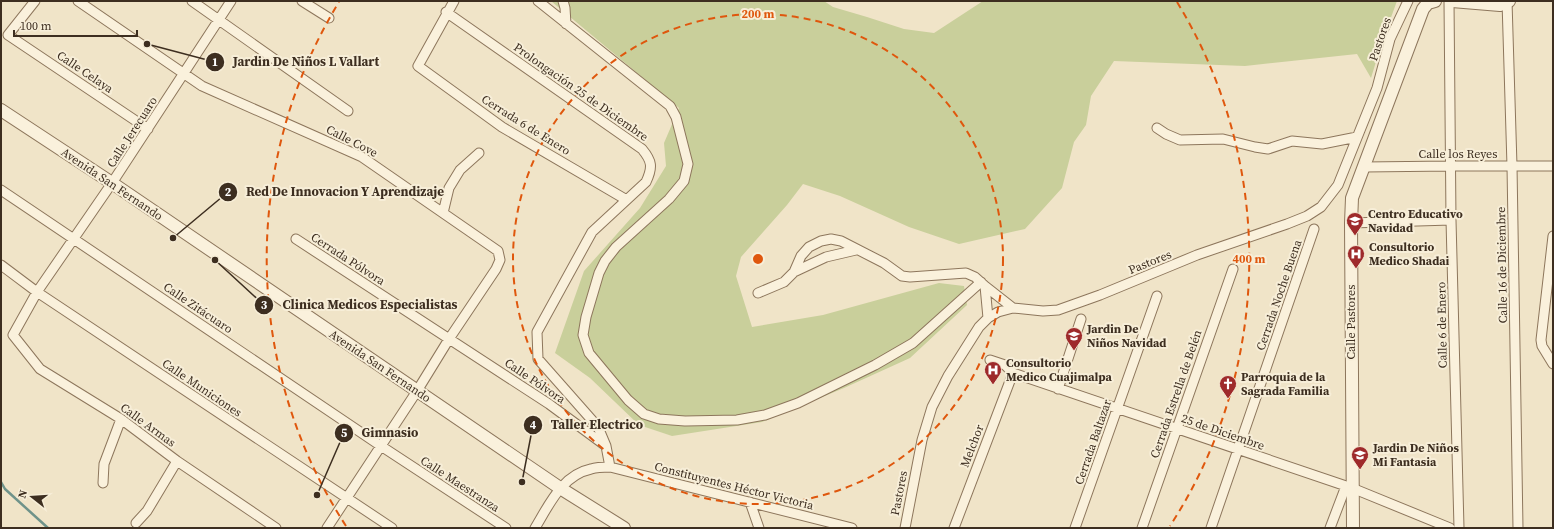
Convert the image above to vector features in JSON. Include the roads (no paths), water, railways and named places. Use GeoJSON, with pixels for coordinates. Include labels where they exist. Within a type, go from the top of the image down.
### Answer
{"type":"FeatureCollection","features":[{"type":"Feature","properties":{"kind":"street","name":"Calle Celaya"},"geometry":{"type":"LineString","coordinates":[[34,1],[8,35],[148,129]]}},
{"type":"Feature","properties":{"kind":"street","name":"Calle Cove"},"geometry":{"type":"LineString","coordinates":[[78,1],[202,86],[362,157],[498,251],[500,260],[496,269],[449,338]]}},
{"type":"Feature","properties":{"kind":"street"},"geometry":{"type":"LineString","coordinates":[[192,1],[348,111]]}},
{"type":"Feature","properties":{"kind":"street","name":"Calle Jerecuaro"},"geometry":{"type":"LineString","coordinates":[[13,335],[37,292],[112,184],[231,1]]}},
{"type":"Feature","properties":{"kind":"street"},"geometry":{"type":"LineString","coordinates":[[302,1],[329,18]]}},
{"type":"Feature","properties":{"kind":"street"},"geometry":{"type":"LineString","coordinates":[[446,12],[454,1]]}},
{"type":"Feature","properties":{"kind":"street"},"geometry":{"type":"LineString","coordinates":[[538,1],[670,106],[676,117],[688,164],[684,181],[669,199],[616,247],[605,261],[586,317],[583,335],[589,353],[628,400],[644,414],[659,419],[685,421],[737,420],[765,415],[798,403],[875,365],[912,342],[983,284]]}},
{"type":"Feature","properties":{"kind":"street"},"geometry":{"type":"LineString","coordinates":[[563,1],[566,24]]}},
{"type":"Feature","properties":{"kind":"street","name":"Pastores"},"geometry":{"type":"LineString","coordinates":[[905,528],[922,440],[932,407],[948,376],[979,327],[988,318],[998,312],[1013,308],[1043,312],[1058,310],[1100,295],[1197,255],[1307,216],[1321,207],[1338,185],[1377,88],[1390,39],[1408,1]]}},
{"type":"Feature","properties":{"kind":"street","name":"Calle Pastores"},"geometry":{"type":"LineString","coordinates":[[1353,528],[1349,487],[1352,198],[1423,9],[1428,3],[1435,1]]}},
{"type":"Feature","properties":{"kind":"street"},"geometry":{"type":"LineString","coordinates":[[1451,1],[1500,5],[1508,2]]}},
{"type":"Feature","properties":{"kind":"street","name":"Calle 6 de Enero"},"geometry":{"type":"LineString","coordinates":[[1451,1],[1451,220],[1459,528]]}},
{"type":"Feature","properties":{"kind":"street","name":"Calle 16 de Diciembre"},"geometry":{"type":"LineString","coordinates":[[1508,2],[1518,528]]}},
{"type":"Feature","properties":{"kind":"street","name":"Cerrada 6 de Enero"},"geometry":{"type":"LineString","coordinates":[[446,12],[418,66],[502,127],[625,200]]}},
{"type":"Feature","properties":{"kind":"street","name":"Prolongación 25 de Diciembre"},"geometry":{"type":"LineString","coordinates":[[446,12],[642,148],[649,157],[651,166],[646,182],[592,232],[537,332],[538,359],[598,427],[606,446],[610,467]]}},
{"type":"Feature","properties":{"kind":"street","name":"Avenida San Fernando"},"geometry":{"type":"LineString","coordinates":[[1,110],[560,488],[624,528]]}},
{"type":"Feature","properties":{"kind":"street"},"geometry":{"type":"LineString","coordinates":[[1157,128],[1180,140],[1223,139],[1268,149],[1292,141],[1322,144],[1357,137]]}},
{"type":"Feature","properties":{"kind":"street"},"geometry":{"type":"LineString","coordinates":[[443,213],[449,188],[460,170],[479,153]]}},
{"type":"Feature","properties":{"kind":"street","name":"Calle los Reyes"},"geometry":{"type":"LineString","coordinates":[[1364,168],[1553,166]]}},
{"type":"Feature","properties":{"kind":"street","name":"Calle Zitácuaro"},"geometry":{"type":"LineString","coordinates":[[1,190],[381,446]]}},
{"type":"Feature","properties":{"kind":"street"},"geometry":{"type":"LineString","coordinates":[[1351,223],[1451,220]]}},
{"type":"Feature","properties":{"kind":"street","name":"Cerrada Noche Buena"},"geometry":{"type":"LineString","coordinates":[[1211,528],[1314,229]]}},
{"type":"Feature","properties":{"kind":"street"},"geometry":{"type":"LineString","coordinates":[[1553,236],[1541,340],[1542,346],[1553,364]]}},
{"type":"Feature","properties":{"kind":"street","name":"Cerrada Pólvora"},"geometry":{"type":"LineString","coordinates":[[296,239],[449,338]]}},
{"type":"Feature","properties":{"kind":"street"},"geometry":{"type":"LineString","coordinates":[[794,272],[801,256],[808,247],[821,241],[831,239],[841,241],[856,250],[884,262],[902,276],[910,277],[966,273],[975,277],[1013,308]]}},
{"type":"Feature","properties":{"kind":"street"},"geometry":{"type":"LineString","coordinates":[[758,293],[784,282],[794,272],[826,257],[856,250]]}},
{"type":"Feature","properties":{"kind":"street","name":"Calle Municiones"},"geometry":{"type":"LineString","coordinates":[[1,265],[37,292],[392,528]]}},
{"type":"Feature","properties":{"kind":"street","name":"Cerrada Estrella de Belén"},"geometry":{"type":"LineString","coordinates":[[1142,528],[1233,269]]}},
{"type":"Feature","properties":{"kind":"street"},"geometry":{"type":"LineString","coordinates":[[983,284],[988,318]]}},
{"type":"Feature","properties":{"kind":"street","name":"Cerrada Baltazar"},"geometry":{"type":"LineString","coordinates":[[1075,528],[1157,296]]}},
{"type":"Feature","properties":{"kind":"street"},"geometry":{"type":"LineString","coordinates":[[1058,389],[1081,319]]}},
{"type":"Feature","properties":{"kind":"street","name":"Calle Armas"},"geometry":{"type":"LineString","coordinates":[[13,335],[40,369],[121,419],[177,461],[276,528]]}},
{"type":"Feature","properties":{"kind":"street"},"geometry":{"type":"LineString","coordinates":[[327,528],[417,391],[449,338]]}},
{"type":"Feature","properties":{"kind":"street","name":"Calle Pólvora"},"geometry":{"type":"LineString","coordinates":[[449,338],[549,404],[606,446]]}},
{"type":"Feature","properties":{"kind":"street","name":"25 de Diciembre"},"geometry":{"type":"LineString","coordinates":[[990,360],[1005,366],[1013,373],[1349,487],[1450,528]]}},
{"type":"Feature","properties":{"kind":"street","name":"Melchor"},"geometry":{"type":"LineString","coordinates":[[954,528],[1013,373]]}},
{"type":"Feature","properties":{"kind":"street"},"geometry":{"type":"LineString","coordinates":[[103,483],[104,464],[121,419]]}},
{"type":"Feature","properties":{"kind":"street","name":"Calle Maestranza"},"geometry":{"type":"LineString","coordinates":[[381,446],[506,528]]}},
{"type":"Feature","properties":{"kind":"street"},"geometry":{"type":"LineString","coordinates":[[136,523],[147,511],[177,461]]}},
{"type":"Feature","properties":{"kind":"street"},"geometry":{"type":"LineString","coordinates":[[535,528],[560,488],[572,477],[591,469],[610,467]]}},
{"type":"Feature","properties":{"kind":"street","name":"Constituyentes Héctor Victoria"},"geometry":{"type":"LineString","coordinates":[[610,467],[852,528]]}},
{"type":"Feature","properties":{"kind":"street"},"geometry":{"type":"LineString","coordinates":[[1330,528],[1349,487]]}},
{"type":"Feature","properties":{"kind":"street"},"geometry":{"type":"LineString","coordinates":[[750,502],[759,528]]}},
{"type":"Feature","properties":{"kind":"waterway"},"geometry":{"type":"LineString","coordinates":[[1,482],[5,489],[48,528]]}},
{"type":"Feature","properties":{"kind":"place","name":"Jardin De Niños L Vallart"},"geometry":{"type":"Point","coordinates":[147,44]}},
{"type":"Feature","properties":{"kind":"place","name":"Centro Educativo Navidad"},"geometry":{"type":"Point","coordinates":[1355,236]}},
{"type":"Feature","properties":{"kind":"place","name":"Red De Innovacion Y Aprendizaje"},"geometry":{"type":"Point","coordinates":[173,238]}},
{"type":"Feature","properties":{"kind":"place","name":"Clinica Medicos Especialistas"},"geometry":{"type":"Point","coordinates":[215,260]}},
{"type":"Feature","properties":{"kind":"place","name":"Consultorio Medico Shadai"},"geometry":{"type":"Point","coordinates":[1356,269]}},
{"type":"Feature","properties":{"kind":"place","name":"Jardin De Niños Navidad"},"geometry":{"type":"Point","coordinates":[1074,351]}},
{"type":"Feature","properties":{"kind":"place","name":"Consultorio Medico Cuajimalpa"},"geometry":{"type":"Point","coordinates":[993,385]}},
{"type":"Feature","properties":{"kind":"place","name":"Parroquia de la Sagrada Familia"},"geometry":{"type":"Point","coordinates":[1228,399]}},
{"type":"Feature","properties":{"kind":"place","name":"Jardin De Niños Mi Fantasia"},"geometry":{"type":"Point","coordinates":[1360,470]}},
{"type":"Feature","properties":{"kind":"place","name":"Taller Electrico"},"geometry":{"type":"Point","coordinates":[522,482]}},
{"type":"Feature","properties":{"kind":"place","name":"Gimnasio"},"geometry":{"type":"Point","coordinates":[317,495]}}]}
